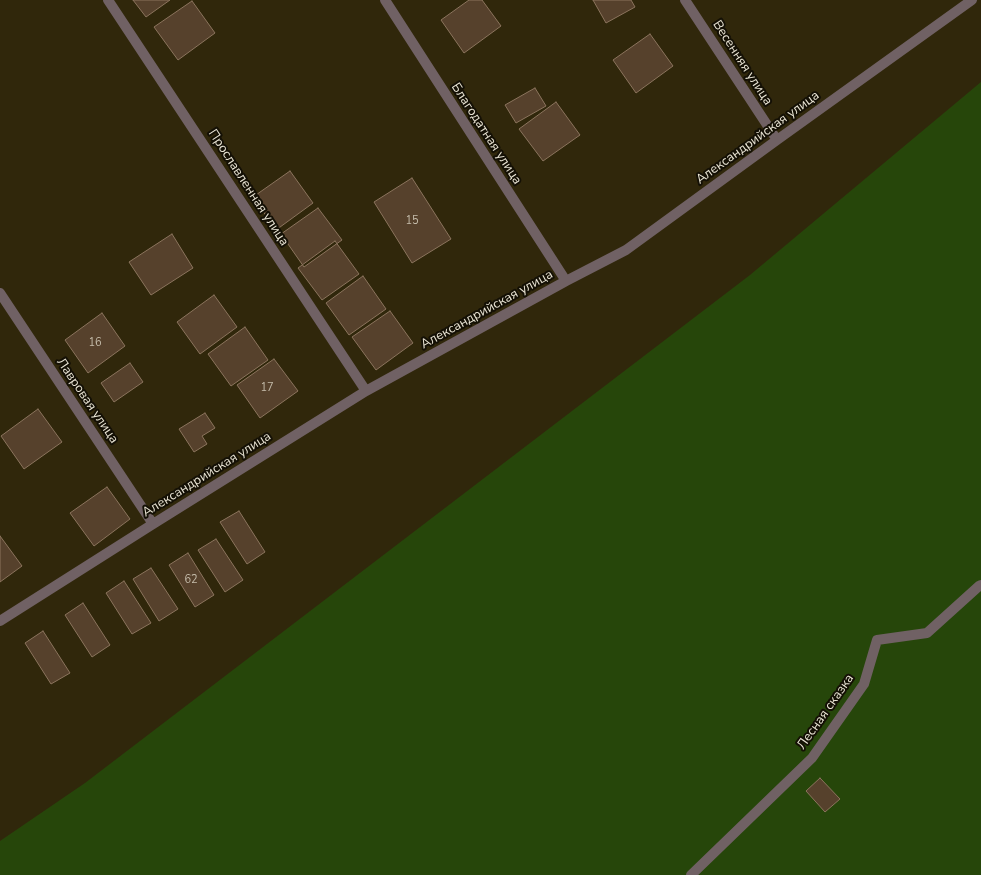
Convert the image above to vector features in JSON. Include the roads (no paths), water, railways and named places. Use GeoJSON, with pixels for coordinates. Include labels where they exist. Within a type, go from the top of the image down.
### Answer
{"type":"FeatureCollection","features":[{"type":"Feature","properties":{"kind":"street","name":"Прославленная улица"},"geometry":{"type":"LineString","coordinates":[[108,0],[366,391]]}},
{"type":"Feature","properties":{"kind":"street","name":"Благодатная улица"},"geometry":{"type":"LineString","coordinates":[[384,0],[566,281]]}},
{"type":"Feature","properties":{"kind":"street","name":"Весенняя улица"},"geometry":{"type":"LineString","coordinates":[[685,0],[777,140]]}},
{"type":"Feature","properties":{"kind":"street","name":"Александрийская улица"},"geometry":{"type":"LineString","coordinates":[[0,621],[366,391],[566,281],[626,250],[972,0]]}},
{"type":"Feature","properties":{"kind":"street","name":"Лавровая улица"},"geometry":{"type":"LineString","coordinates":[[0,293],[153,524]]}},
{"type":"Feature","properties":{"kind":"street","name":"Лесная сказка"},"geometry":{"type":"LineString","coordinates":[[691,875],[812,758],[864,684],[877,640],[928,633],[978,586],[981,585]]}}]}
